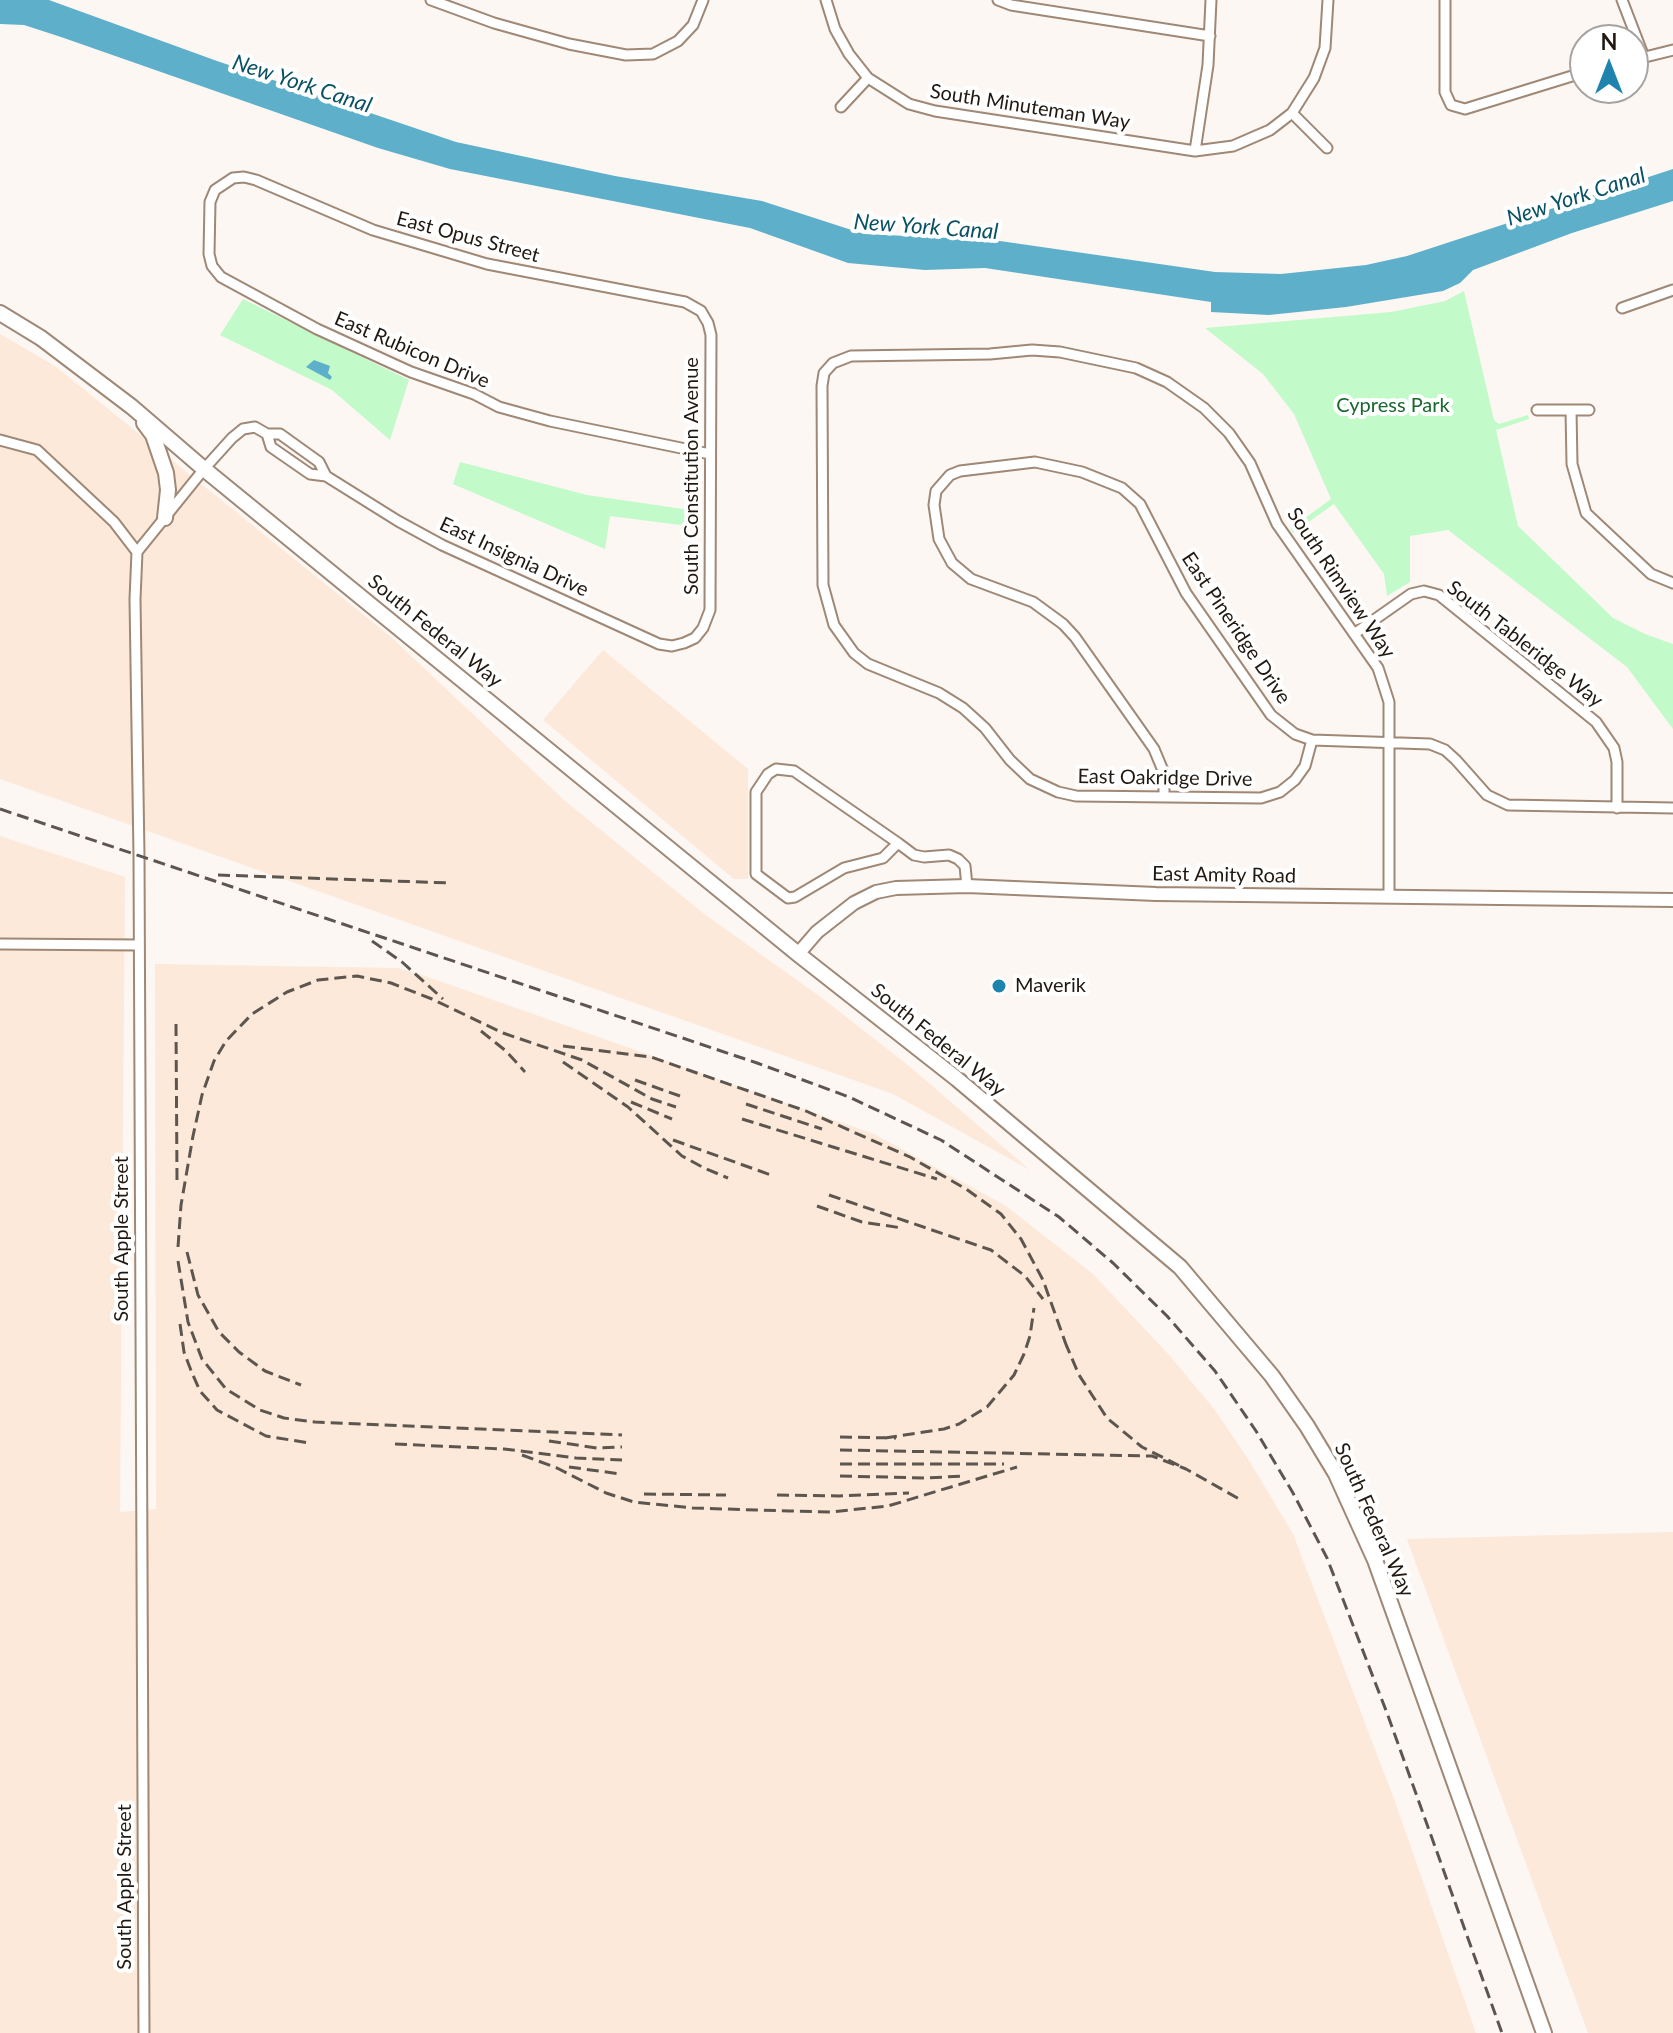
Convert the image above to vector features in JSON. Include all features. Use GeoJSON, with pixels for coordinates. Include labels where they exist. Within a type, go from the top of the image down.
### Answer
{"type":"FeatureCollection","features":[{"type":"Feature","properties":{"kind":"main road","name":"South Federal Way"},"geometry":{"type":"LineString","coordinates":[[0,313],[41,338],[132,407],[798,954],[957,1079],[1180,1267],[1272,1376],[1336,1474],[1375,1560],[1544,2033]]}},
{"type":"Feature","properties":{"kind":"main road"},"geometry":{"type":"LineString","coordinates":[[132,407],[153,435],[163,459],[168,490],[165,518]]}},
{"type":"Feature","properties":{"kind":"street"},"geometry":{"type":"LineString","coordinates":[[431,0],[494,23],[569,44],[626,55],[653,54],[678,41],[693,25],[703,0]]}},
{"type":"Feature","properties":{"kind":"street","name":"South Minuteman Way"},"geometry":{"type":"LineString","coordinates":[[826,0],[835,29],[868,78],[909,104],[935,111],[1195,151],[1233,146],[1270,130],[1292,113]]}},
{"type":"Feature","properties":{"kind":"street"},"geometry":{"type":"LineString","coordinates":[[998,0],[1011,5],[1210,36]]}},
{"type":"Feature","properties":{"kind":"street"},"geometry":{"type":"LineString","coordinates":[[1195,151],[1210,36],[1211,0]]}},
{"type":"Feature","properties":{"kind":"street"},"geometry":{"type":"LineString","coordinates":[[1327,148],[1292,113],[1314,78],[1325,48],[1328,0]]}},
{"type":"Feature","properties":{"kind":"street"},"geometry":{"type":"LineString","coordinates":[[1445,0],[1445,92],[1451,105],[1465,109],[1569,76]]}},
{"type":"Feature","properties":{"kind":"street"},"geometry":{"type":"LineString","coordinates":[[1622,0],[1629,24]]}},
{"type":"Feature","properties":{"kind":"street"},"geometry":{"type":"LineString","coordinates":[[1649,55],[1673,50]]}},
{"type":"Feature","properties":{"kind":"street"},"geometry":{"type":"LineString","coordinates":[[841,107],[868,78]]}},
{"type":"Feature","properties":{"kind":"street","name":"East Opus Street"},"geometry":{"type":"LineString","coordinates":[[233,178],[256,180],[373,230],[487,264],[685,302],[701,311]]}},
{"type":"Feature","properties":{"kind":"street","name":"East Rubicon Drive"},"geometry":{"type":"LineString","coordinates":[[233,178],[215,190],[210,202],[209,254],[212,266],[221,277],[317,329],[411,372],[474,394],[499,407],[550,421],[710,454]]}},
{"type":"Feature","properties":{"kind":"street"},"geometry":{"type":"LineString","coordinates":[[1622,308],[1673,290]]}},
{"type":"Feature","properties":{"kind":"street","name":"South Constitution Avenue"},"geometry":{"type":"LineString","coordinates":[[695,638],[708,620],[710,610],[711,335],[701,311]]}},
{"type":"Feature","properties":{"kind":"street","name":"South Rimview Way"},"geometry":{"type":"LineString","coordinates":[[833,363],[851,356],[990,354],[1032,350],[1099,359],[1136,368],[1167,382],[1204,408],[1229,433],[1250,463],[1277,524],[1378,668],[1389,702],[1389,897]]}},
{"type":"Feature","properties":{"kind":"street","name":"East Oakridge Drive"},"geometry":{"type":"LineString","coordinates":[[833,363],[824,373],[822,386],[823,585],[829,614],[841,638],[854,653],[868,664],[939,693],[963,708],[985,728],[1019,770],[1042,786],[1076,796],[1261,798],[1280,792],[1295,780],[1305,766],[1312,740]]}},
{"type":"Feature","properties":{"kind":"street"},"geometry":{"type":"LineString","coordinates":[[1537,410],[1589,410]]}},
{"type":"Feature","properties":{"kind":"street"},"geometry":{"type":"LineString","coordinates":[[1571,410],[1572,464],[1586,513],[1651,574],[1673,583]]}},
{"type":"Feature","properties":{"kind":"street"},"geometry":{"type":"LineString","coordinates":[[0,440],[37,450],[114,522],[137,552],[232,438],[243,429],[255,427],[267,434]]}},
{"type":"Feature","properties":{"kind":"street","name":"East Insignia Drive"},"geometry":{"type":"LineString","coordinates":[[326,476],[319,462],[280,434],[267,434],[271,447],[310,474],[326,476],[442,545],[659,644],[672,646],[695,638]]}},
{"type":"Feature","properties":{"kind":"street","name":"East Pineridge Drive"},"geometry":{"type":"LineString","coordinates":[[1164,796],[1164,773],[1154,749],[1069,630],[1033,602],[971,579],[952,563],[939,539],[934,505],[941,482],[960,471],[1027,462],[1082,472],[1122,488],[1140,504],[1186,593],[1271,715],[1295,734],[1312,740],[1430,744],[1445,750],[1487,795],[1508,805],[1673,808]]}},
{"type":"Feature","properties":{"kind":"street","name":"South Apple Street"},"geometry":{"type":"LineString","coordinates":[[137,552],[144,2033]]}},
{"type":"Feature","properties":{"kind":"street","name":"South Tableridge Way"},"geometry":{"type":"LineString","coordinates":[[1354,634],[1411,594],[1424,591],[1439,595],[1596,722],[1614,748],[1617,808]]}},
{"type":"Feature","properties":{"kind":"street"},"geometry":{"type":"LineString","coordinates":[[898,843],[883,858],[844,868],[795,897],[788,898],[756,874],[756,792],[768,774],[776,769],[794,771],[898,843],[914,855],[949,855],[958,859],[965,866],[967,886]]}},
{"type":"Feature","properties":{"kind":"street","name":"East Amity Road"},"geometry":{"type":"LineString","coordinates":[[798,954],[817,932],[854,903],[876,892],[896,888],[967,886],[1156,894],[1673,900]]}},
{"type":"Feature","properties":{"kind":"street"},"geometry":{"type":"LineString","coordinates":[[0,944],[139,945]]}},
{"type":"Feature","properties":{"kind":"shaded area"},"geometry":{"type":"Polygon","coordinates":[[[0,334],[55,366],[391,637],[564,800],[703,913],[822,998],[909,1066],[1030,1170],[893,1094],[0,779],[0,334]]]}},
{"type":"Feature","properties":{"kind":"shaded area"},"geometry":{"type":"Polygon","coordinates":[[[603,650],[748,769],[748,879],[734,879],[543,720],[603,650]]]}},
{"type":"Feature","properties":{"kind":"shaded area"},"geometry":{"type":"Polygon","coordinates":[[[0,836],[125,877],[120,1512],[156,1509],[155,964],[398,968],[874,1134],[1006,1206],[1093,1274],[1170,1356],[1215,1410],[1250,1462],[1293,1534],[1394,1799],[1476,2033],[0,2033],[0,836]]]}},
{"type":"Feature","properties":{"kind":"shaded area"},"geometry":{"type":"Polygon","coordinates":[[[1673,1532],[1673,2033],[1588,2033],[1407,1539],[1673,1532]]]}},
{"type":"Feature","properties":{"kind":"green space","name":"Cypress Park"},"geometry":{"type":"Polygon","coordinates":[[[1464,291],[1494,420],[1499,424],[1528,415],[1529,419],[1496,430],[1518,526],[1613,618],[1673,644],[1673,729],[1627,667],[1448,530],[1410,536],[1410,582],[1387,596],[1384,574],[1334,504],[1293,533],[1290,529],[1331,499],[1294,414],[1263,374],[1205,328],[1391,312],[1445,301],[1464,291]]]}},
{"type":"Feature","properties":{"kind":"green space"},"geometry":{"type":"Polygon","coordinates":[[[243,299],[409,380],[390,440],[332,390],[220,335],[243,299]]]}},
{"type":"Feature","properties":{"kind":"green space"},"geometry":{"type":"Polygon","coordinates":[[[460,462],[587,495],[697,511],[696,527],[610,516],[605,549],[453,484],[460,462]]]}},
{"type":"Feature","properties":{"kind":"water"},"geometry":{"type":"Polygon","coordinates":[[[0,0],[49,0],[456,142],[615,176],[762,201],[864,234],[993,240],[1215,272],[1281,274],[1366,265],[1407,256],[1673,169],[1673,201],[1572,233],[1473,270],[1460,283],[1443,291],[1346,307],[1269,315],[1211,312],[1211,302],[985,268],[925,270],[848,263],[750,228],[450,169],[378,148],[24,25],[0,24],[0,0]]]}},
{"type":"Feature","properties":{"kind":"water"},"geometry":{"type":"Polygon","coordinates":[[[314,360],[330,366],[330,380],[306,367],[314,360]]]}},
{"type":"Feature","properties":{"kind":"railway"},"geometry":{"type":"LineString","coordinates":[[0,809],[757,1063],[849,1097],[941,1140],[1059,1217],[1113,1263],[1167,1316],[1215,1371],[1293,1493],[1327,1558],[1387,1713],[1502,2033]]}},
{"type":"Feature","properties":{"kind":"railway"},"geometry":{"type":"LineString","coordinates":[[218,875],[450,883]]}},
{"type":"Feature","properties":{"kind":"railway"},"geometry":{"type":"LineString","coordinates":[[372,941],[402,962],[443,999]]}},
{"type":"Feature","properties":{"kind":"railway"},"geometry":{"type":"LineString","coordinates":[[178,1247],[181,1205],[193,1136],[214,1061],[226,1041],[252,1014],[287,992],[318,980],[357,976],[391,983],[503,1033],[582,1060],[652,1099],[676,1107]]}},
{"type":"Feature","properties":{"kind":"railway"},"geometry":{"type":"LineString","coordinates":[[176,1024],[177,1180]]}},
{"type":"Feature","properties":{"kind":"railway"},"geometry":{"type":"LineString","coordinates":[[481,1031],[506,1051],[525,1072]]}},
{"type":"Feature","properties":{"kind":"railway"},"geometry":{"type":"LineString","coordinates":[[563,1046],[651,1057],[806,1111],[910,1157],[966,1189],[1001,1214],[1021,1239],[1043,1280],[1068,1350]]}},
{"type":"Feature","properties":{"kind":"railway"},"geometry":{"type":"LineString","coordinates":[[563,1062],[628,1107],[682,1156],[728,1178]]}},
{"type":"Feature","properties":{"kind":"railway"},"geometry":{"type":"LineString","coordinates":[[635,1080],[680,1096]]}},
{"type":"Feature","properties":{"kind":"railway"},"geometry":{"type":"LineString","coordinates":[[631,1102],[672,1119]]}},
{"type":"Feature","properties":{"kind":"railway"},"geometry":{"type":"LineString","coordinates":[[746,1104],[822,1129]]}},
{"type":"Feature","properties":{"kind":"railway"},"geometry":{"type":"LineString","coordinates":[[742,1119],[937,1179]]}},
{"type":"Feature","properties":{"kind":"railway"},"geometry":{"type":"LineString","coordinates":[[673,1140],[771,1175]]}},
{"type":"Feature","properties":{"kind":"railway"},"geometry":{"type":"LineString","coordinates":[[829,1195],[991,1250],[1025,1276],[1043,1299]]}},
{"type":"Feature","properties":{"kind":"railway"},"geometry":{"type":"LineString","coordinates":[[817,1206],[862,1222],[902,1228]]}},
{"type":"Feature","properties":{"kind":"railway"},"geometry":{"type":"LineString","coordinates":[[187,1252],[198,1295],[219,1332],[265,1371],[301,1385]]}},
{"type":"Feature","properties":{"kind":"railway"},"geometry":{"type":"LineString","coordinates":[[178,1261],[188,1322],[202,1359],[226,1389],[260,1410],[284,1418],[315,1422],[622,1435]]}},
{"type":"Feature","properties":{"kind":"railway"},"geometry":{"type":"LineString","coordinates":[[885,1438],[944,1429],[987,1407],[1014,1375],[1024,1354],[1034,1308]]}},
{"type":"Feature","properties":{"kind":"railway"},"geometry":{"type":"LineString","coordinates":[[180,1324],[184,1352],[192,1373],[200,1391],[217,1410],[266,1436],[309,1443]]}},
{"type":"Feature","properties":{"kind":"railway"},"geometry":{"type":"LineString","coordinates":[[1065,1342],[1079,1375],[1107,1418],[1142,1447],[1186,1469]]}},
{"type":"Feature","properties":{"kind":"railway"},"geometry":{"type":"LineString","coordinates":[[840,1437],[896,1438]]}},
{"type":"Feature","properties":{"kind":"railway"},"geometry":{"type":"LineString","coordinates":[[549,1441],[597,1448],[622,1447]]}},
{"type":"Feature","properties":{"kind":"railway"},"geometry":{"type":"LineString","coordinates":[[395,1444],[504,1449],[622,1460]]}},
{"type":"Feature","properties":{"kind":"railway"},"geometry":{"type":"LineString","coordinates":[[840,1450],[1152,1456],[1186,1469],[1241,1500]]}},
{"type":"Feature","properties":{"kind":"railway"},"geometry":{"type":"LineString","coordinates":[[522,1455],[557,1468],[606,1493],[634,1502],[693,1508],[830,1512],[888,1506],[1017,1467]]}},
{"type":"Feature","properties":{"kind":"railway"},"geometry":{"type":"LineString","coordinates":[[840,1464],[1004,1464]]}},
{"type":"Feature","properties":{"kind":"railway"},"geometry":{"type":"LineString","coordinates":[[569,1467],[621,1474]]}},
{"type":"Feature","properties":{"kind":"railway"},"geometry":{"type":"LineString","coordinates":[[840,1476],[963,1476]]}},
{"type":"Feature","properties":{"kind":"railway"},"geometry":{"type":"LineString","coordinates":[[777,1495],[909,1493]]}},
{"type":"Feature","properties":{"kind":"railway"},"geometry":{"type":"LineString","coordinates":[[644,1494],[726,1495]]}},
{"type":"Feature","properties":{"kind":"place","name":"Maverik"},"geometry":{"type":"Point","coordinates":[999,986]}},
{"type":"Feature","properties":{"kind":"water label","name":"New York Canal"},"geometry":{"type":"Point","coordinates":[302,84]}},
{"type":"Feature","properties":{"kind":"water label","name":"New York Canal"},"geometry":{"type":"Point","coordinates":[1576,197]}},
{"type":"Feature","properties":{"kind":"water label","name":"New York Canal"},"geometry":{"type":"Point","coordinates":[926,227]}}]}
